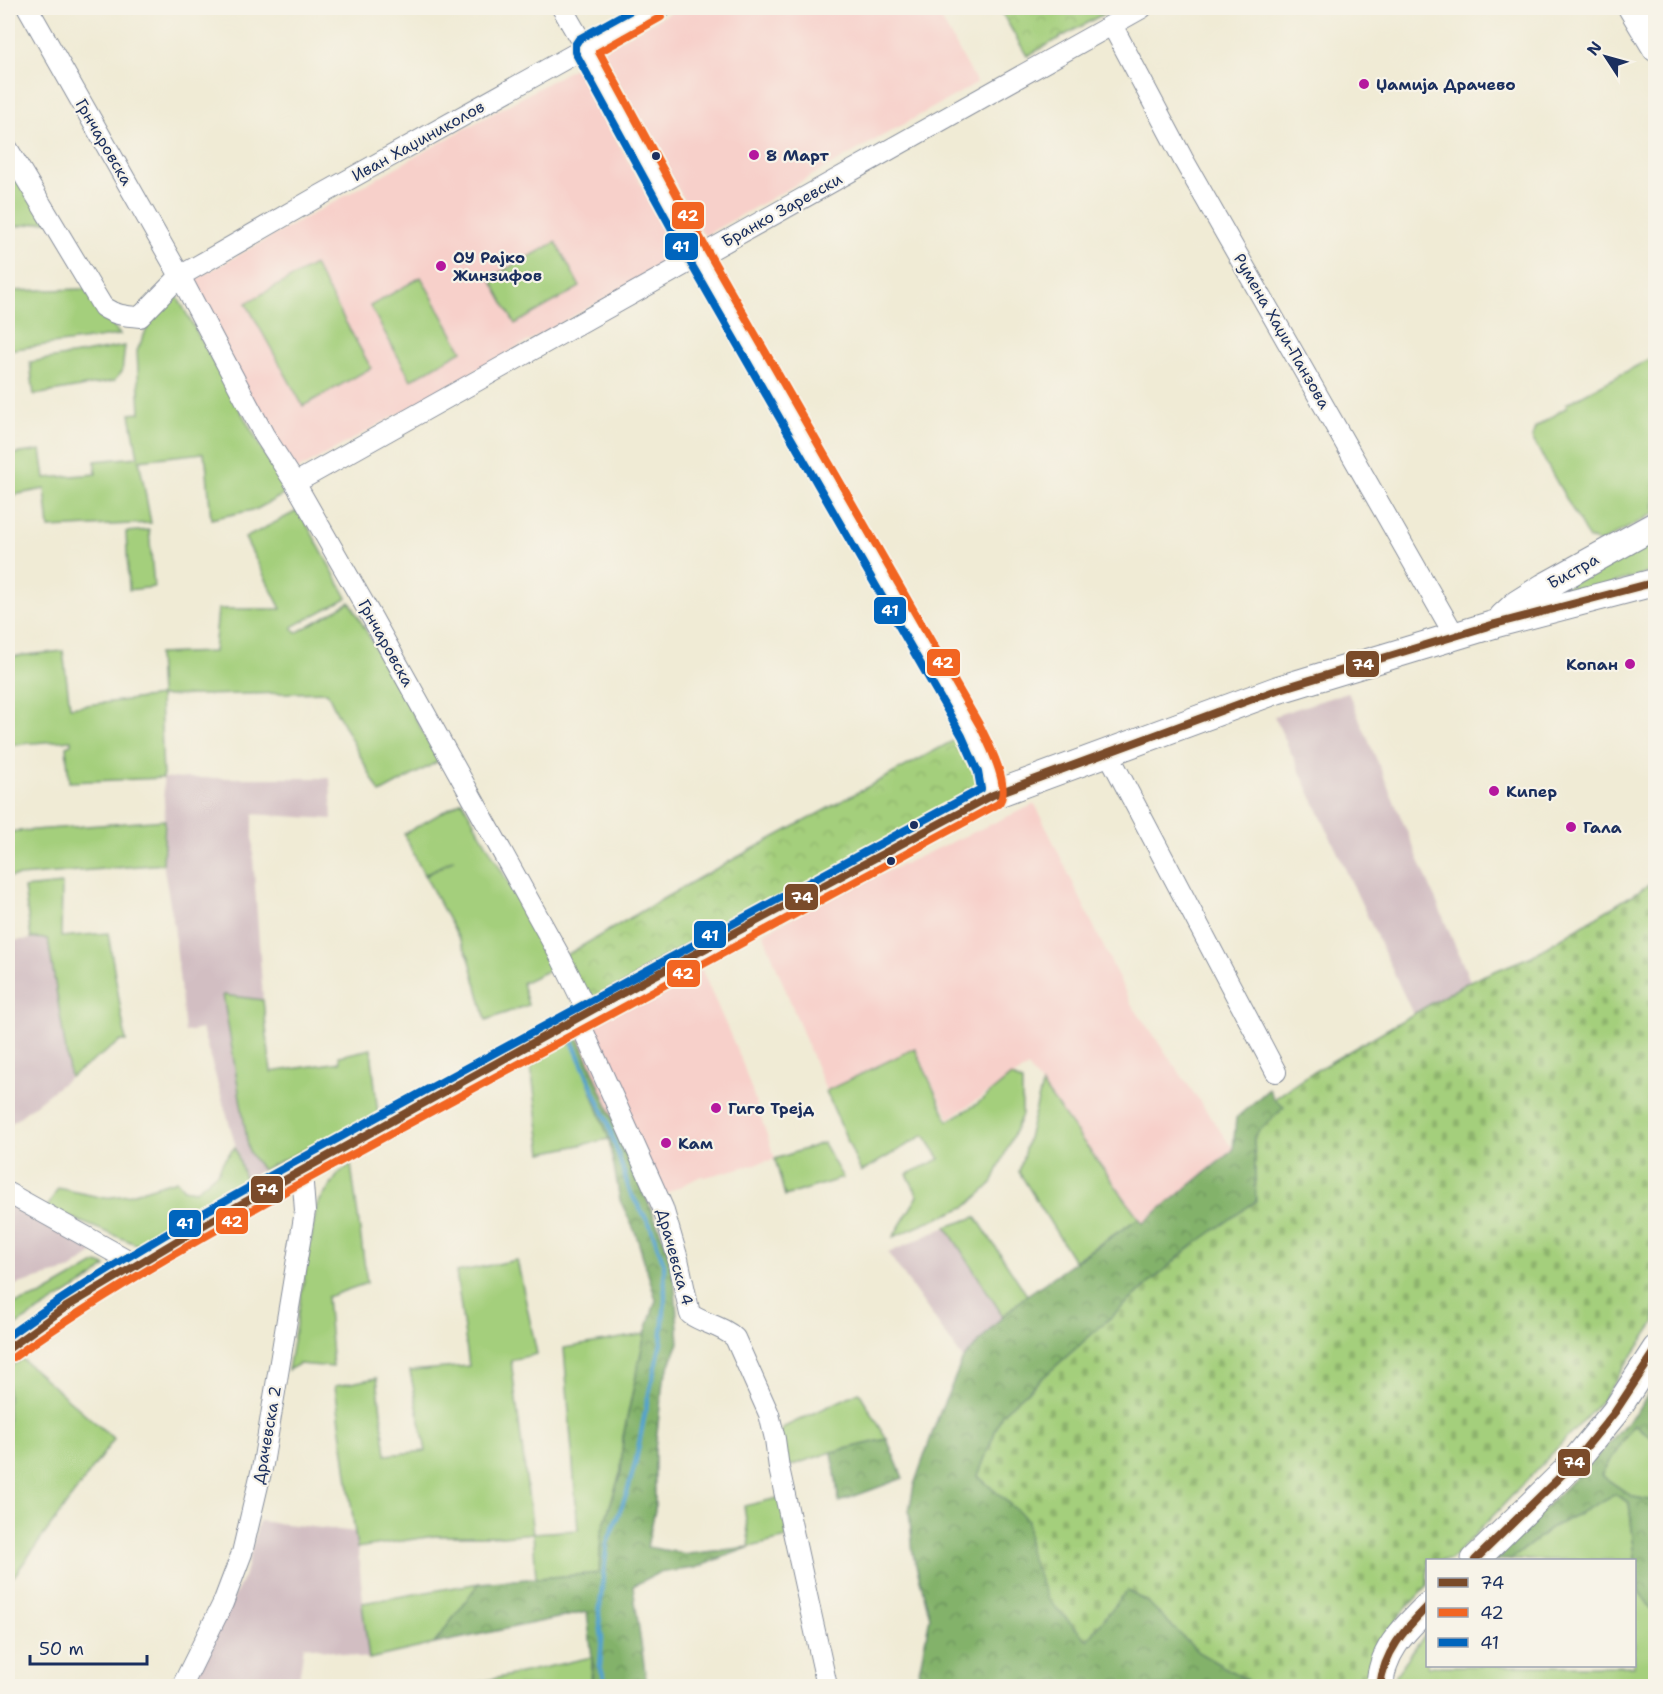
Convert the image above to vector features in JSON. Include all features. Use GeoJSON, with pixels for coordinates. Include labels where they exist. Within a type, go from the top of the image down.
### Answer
{"type":"FeatureCollection","features":[{"type":"Feature","properties":{"kind":"main road","name":"Иван Хаџиниколов"},"geometry":{"type":"LineString","coordinates":[[585,48],[656,8]]}},
{"type":"Feature","properties":{"kind":"main road"},"geometry":{"type":"LineString","coordinates":[[1632,8],[1656,48]]}},
{"type":"Feature","properties":{"kind":"main road"},"geometry":{"type":"LineString","coordinates":[[585,48],[699,257],[971,731],[990,782]]}},
{"type":"Feature","properties":{"kind":"main road","name":"Бистра"},"geometry":{"type":"LineString","coordinates":[[1495,624],[1517,604],[1544,587],[1656,525]]}},
{"type":"Feature","properties":{"kind":"main road"},"geometry":{"type":"LineString","coordinates":[[8,1349],[63,1309],[207,1223],[444,1091],[891,849],[990,782],[1108,753],[1277,690],[1495,624],[1656,582]]}},
{"type":"Feature","properties":{"kind":"main road"},"geometry":{"type":"LineString","coordinates":[[1475,1559],[1577,1459],[1615,1412],[1656,1349]]}},
{"type":"Feature","properties":{"kind":"main road"},"geometry":{"type":"LineString","coordinates":[[1380,1686],[1386,1654],[1407,1626],[1426,1608]]}},
{"type":"Feature","properties":{"kind":"street","name":"Грнчаровска"},"geometry":{"type":"LineString","coordinates":[[28,8],[180,276],[264,435],[295,483],[370,614],[533,907],[583,1016]]}},
{"type":"Feature","properties":{"kind":"street"},"geometry":{"type":"LineString","coordinates":[[562,8],[585,48]]}},
{"type":"Feature","properties":{"kind":"street","name":"Бранко Заревски"},"geometry":{"type":"LineString","coordinates":[[295,483],[1142,8]]}},
{"type":"Feature","properties":{"kind":"street","name":"Румена Хаџи-Панзова"},"geometry":{"type":"LineString","coordinates":[[1112,25],[1184,159],[1455,636]]}},
{"type":"Feature","properties":{"kind":"street","name":"Иван Хаџиниколов"},"geometry":{"type":"LineString","coordinates":[[180,276],[585,48]]}},
{"type":"Feature","properties":{"kind":"street"},"geometry":{"type":"LineString","coordinates":[[8,149],[103,307],[124,316],[140,317],[180,276]]}},
{"type":"Feature","properties":{"kind":"street"},"geometry":{"type":"LineString","coordinates":[[1108,753],[1276,1072]]}},
{"type":"Feature","properties":{"kind":"street","name":"Драчевска 4"},"geometry":{"type":"LineString","coordinates":[[583,1016],[663,1208],[678,1259],[690,1314],[698,1320],[729,1332],[735,1338],[769,1414],[827,1686]]}},
{"type":"Feature","properties":{"kind":"street","name":"Драчевска 2"},"geometry":{"type":"LineString","coordinates":[[182,1686],[223,1603],[242,1553],[261,1475],[304,1211],[303,1171]]}},
{"type":"Feature","properties":{"kind":"street"},"geometry":{"type":"LineString","coordinates":[[8,1193],[137,1265]]}},
{"type":"Feature","properties":{"kind":"shaded area","name":"8 Март"},"geometry":{"type":"Polygon","coordinates":[[[678,8],[935,8],[977,83],[704,236],[601,51],[678,8]]]}},
{"type":"Feature","properties":{"kind":"shaded area","name":"ОУ Рајко Жинзифов"},"geometry":{"type":"Polygon","coordinates":[[[576,67],[681,256],[292,473],[187,284],[576,67]]]}},
{"type":"Feature","properties":{"kind":"shaded area"},"geometry":{"type":"Polygon","coordinates":[[[1348,692],[1470,981],[1413,1014],[1274,716],[1348,692]]]}},
{"type":"Feature","properties":{"kind":"shaded area"},"geometry":{"type":"Polygon","coordinates":[[[163,778],[330,778],[332,819],[253,814],[253,858],[263,1000],[223,996],[249,1152],[262,1170],[246,1182],[202,1029],[185,1032],[174,926],[163,864],[165,820],[163,778]]]}},
{"type":"Feature","properties":{"kind":"shaded area"},"geometry":{"type":"Polygon","coordinates":[[[1035,804],[1130,1002],[1233,1149],[1143,1223],[1028,1067],[949,1118],[915,1048],[826,1091],[763,933],[838,894],[1035,804]]]}},
{"type":"Feature","properties":{"kind":"shaded area"},"geometry":{"type":"Polygon","coordinates":[[[48,938],[70,1077],[8,1126],[8,941],[48,938]]]}},
{"type":"Feature","properties":{"kind":"shaded area"},"geometry":{"type":"Polygon","coordinates":[[[700,966],[741,1059],[775,1159],[705,1177],[701,1176],[649,1202],[575,1031],[700,966]]]}},
{"type":"Feature","properties":{"kind":"shaded area"},"geometry":{"type":"Polygon","coordinates":[[[8,1204],[38,1222],[86,1244],[93,1253],[71,1269],[8,1287],[8,1204]]]}},
{"type":"Feature","properties":{"kind":"shaded area"},"geometry":{"type":"Polygon","coordinates":[[[946,1227],[1003,1316],[963,1359],[888,1253],[946,1227]]]}},
{"type":"Feature","properties":{"kind":"shaded area"},"geometry":{"type":"Polygon","coordinates":[[[259,1521],[356,1532],[369,1659],[304,1645],[298,1686],[266,1686],[239,1676],[230,1686],[189,1686],[244,1577],[259,1521]]]}},
{"type":"Feature","properties":{"kind":"green space"},"geometry":{"type":"Polygon","coordinates":[[[999,8],[1114,8],[1027,56],[999,8]]]}},
{"type":"Feature","properties":{"kind":"green space"},"geometry":{"type":"Polygon","coordinates":[[[8,152],[48,221],[8,228],[8,152]]]}},
{"type":"Feature","properties":{"kind":"green space"},"geometry":{"type":"Polygon","coordinates":[[[556,242],[580,287],[515,324],[490,278],[556,242]]]}},
{"type":"Feature","properties":{"kind":"green space"},"geometry":{"type":"Polygon","coordinates":[[[314,265],[371,368],[303,406],[246,303],[314,265]]]}},
{"type":"Feature","properties":{"kind":"green space"},"geometry":{"type":"Polygon","coordinates":[[[421,277],[462,351],[411,380],[370,306],[421,277]]]}},
{"type":"Feature","properties":{"kind":"green space"},"geometry":{"type":"Polygon","coordinates":[[[86,289],[120,335],[8,350],[8,291],[86,289]]]}},
{"type":"Feature","properties":{"kind":"green space"},"geometry":{"type":"Polygon","coordinates":[[[174,291],[263,451],[290,491],[257,509],[211,519],[206,461],[203,453],[139,460],[151,523],[49,528],[45,489],[8,496],[8,455],[41,450],[45,478],[96,474],[95,461],[138,457],[130,414],[140,413],[137,351],[154,313],[174,291]]]}},
{"type":"Feature","properties":{"kind":"green space"},"geometry":{"type":"Polygon","coordinates":[[[125,346],[122,372],[114,381],[34,395],[30,362],[125,346]]]}},
{"type":"Feature","properties":{"kind":"green space"},"geometry":{"type":"Polygon","coordinates":[[[1655,356],[1655,513],[1600,543],[1589,539],[1532,438],[1535,428],[1567,407],[1566,404],[1655,356]]]}},
{"type":"Feature","properties":{"kind":"green space"},"geometry":{"type":"Polygon","coordinates":[[[299,510],[347,598],[292,627],[296,633],[350,602],[439,761],[380,793],[327,692],[160,696],[158,654],[214,652],[218,609],[281,609],[245,538],[299,510]]]}},
{"type":"Feature","properties":{"kind":"green space"},"geometry":{"type":"Polygon","coordinates":[[[149,530],[154,587],[129,590],[126,532],[149,530]]]}},
{"type":"Feature","properties":{"kind":"green space"},"geometry":{"type":"Polygon","coordinates":[[[1655,543],[1655,571],[1530,607],[1628,551],[1655,543]]]}},
{"type":"Feature","properties":{"kind":"green space"},"geometry":{"type":"Polygon","coordinates":[[[63,651],[70,707],[160,696],[163,778],[69,782],[66,746],[71,744],[71,740],[8,745],[8,657],[63,651]]]}},
{"type":"Feature","properties":{"kind":"green space"},"geometry":{"type":"Polygon","coordinates":[[[971,731],[993,795],[588,1013],[561,958],[699,878],[971,731]]]}},
{"type":"Feature","properties":{"kind":"green space"},"geometry":{"type":"Polygon","coordinates":[[[462,801],[556,967],[522,983],[528,1005],[486,1020],[469,957],[425,876],[454,859],[424,875],[404,834],[462,801]]]}},
{"type":"Feature","properties":{"kind":"green space"},"geometry":{"type":"Polygon","coordinates":[[[165,820],[163,864],[8,877],[8,832],[165,820]]]}},
{"type":"Feature","properties":{"kind":"green space"},"geometry":{"type":"Polygon","coordinates":[[[1655,881],[1655,1322],[1600,1403],[1452,1559],[1426,1559],[1426,1587],[1400,1615],[1366,1686],[1246,1686],[1247,1680],[1198,1652],[1149,1603],[1127,1590],[1087,1640],[1047,1598],[1029,1551],[1028,1520],[978,1476],[1002,1414],[1188,1249],[1256,1201],[1254,1136],[1284,1107],[1274,1099],[1310,1074],[1470,981],[1532,956],[1655,881]]]}},
{"type":"Feature","properties":{"kind":"green space"},"geometry":{"type":"Polygon","coordinates":[[[62,884],[61,937],[108,933],[126,1041],[121,1041],[70,1077],[48,939],[31,938],[24,888],[62,884]]]}},
{"type":"Feature","properties":{"kind":"green space"},"geometry":{"type":"Polygon","coordinates":[[[223,995],[263,1000],[271,1072],[340,1062],[339,1056],[371,1049],[378,1115],[262,1170],[249,1152],[223,995]]]}},
{"type":"Feature","properties":{"kind":"green space"},"geometry":{"type":"Polygon","coordinates":[[[572,1037],[609,1139],[542,1153],[531,1066],[572,1037]]]}},
{"type":"Feature","properties":{"kind":"green space"},"geometry":{"type":"Polygon","coordinates":[[[572,1037],[580,1040],[673,1262],[679,1343],[663,1381],[655,1450],[655,1510],[647,1547],[687,1554],[750,1547],[695,1568],[658,1573],[633,1586],[647,1686],[591,1686],[593,1667],[587,1612],[434,1644],[479,1583],[599,1573],[601,1534],[621,1471],[623,1437],[645,1334],[656,1300],[636,1234],[620,1200],[609,1139],[572,1037]]]}},
{"type":"Feature","properties":{"kind":"green space"},"geometry":{"type":"Polygon","coordinates":[[[915,1048],[948,1121],[977,1104],[1011,1076],[1022,1082],[1022,1115],[992,1183],[967,1206],[893,1237],[918,1196],[907,1174],[940,1159],[924,1135],[861,1172],[826,1091],[915,1048]]]}},
{"type":"Feature","properties":{"kind":"green space"},"geometry":{"type":"Polygon","coordinates":[[[1042,1085],[1139,1218],[1074,1261],[1019,1172],[1042,1085]]]}},
{"type":"Feature","properties":{"kind":"green space"},"geometry":{"type":"Polygon","coordinates":[[[1269,1089],[1274,1099],[1285,1107],[1254,1137],[1256,1201],[1188,1249],[1002,1414],[978,1476],[1028,1520],[1029,1551],[1087,1640],[1126,1590],[1149,1603],[1198,1652],[1247,1680],[1246,1686],[916,1686],[930,1617],[913,1554],[909,1511],[914,1485],[938,1417],[963,1359],[1003,1316],[1027,1295],[1139,1218],[1143,1223],[1233,1150],[1236,1118],[1269,1089]]]}},
{"type":"Feature","properties":{"kind":"green space"},"geometry":{"type":"Polygon","coordinates":[[[823,1143],[843,1178],[785,1196],[775,1159],[823,1143]]]}},
{"type":"Feature","properties":{"kind":"green space"},"geometry":{"type":"Polygon","coordinates":[[[235,1147],[246,1182],[243,1194],[143,1247],[47,1208],[58,1188],[104,1198],[128,1195],[176,1180],[184,1189],[195,1191],[218,1172],[235,1147]]]}},
{"type":"Feature","properties":{"kind":"green space"},"geometry":{"type":"Polygon","coordinates":[[[351,1165],[367,1283],[327,1297],[333,1367],[299,1364],[288,1370],[317,1205],[339,1173],[351,1165]]]}},
{"type":"Feature","properties":{"kind":"green space"},"geometry":{"type":"Polygon","coordinates":[[[976,1217],[1027,1295],[1003,1316],[946,1227],[976,1217]]]}},
{"type":"Feature","properties":{"kind":"green space"},"geometry":{"type":"Polygon","coordinates":[[[517,1260],[537,1354],[511,1360],[533,1533],[502,1536],[434,1536],[357,1548],[335,1386],[377,1378],[386,1455],[426,1451],[410,1371],[469,1366],[456,1272],[517,1260]]]}},
{"type":"Feature","properties":{"kind":"green space"},"geometry":{"type":"Polygon","coordinates":[[[97,1263],[106,1266],[94,1277],[8,1330],[8,1306],[42,1295],[97,1263]]]}},
{"type":"Feature","properties":{"kind":"green space"},"geometry":{"type":"Polygon","coordinates":[[[645,1334],[623,1437],[621,1471],[601,1534],[599,1574],[536,1578],[533,1533],[578,1530],[564,1348],[645,1334]]]}},
{"type":"Feature","properties":{"kind":"green space"},"geometry":{"type":"Polygon","coordinates":[[[22,1359],[114,1439],[14,1576],[8,1578],[8,1368],[22,1359]]]}},
{"type":"Feature","properties":{"kind":"green space"},"geometry":{"type":"Polygon","coordinates":[[[1655,1382],[1655,1440],[1634,1424],[1601,1475],[1633,1497],[1655,1501],[1655,1615],[1639,1592],[1629,1503],[1615,1494],[1552,1528],[1511,1559],[1493,1559],[1600,1453],[1641,1406],[1655,1382]]]}},
{"type":"Feature","properties":{"kind":"green space"},"geometry":{"type":"Polygon","coordinates":[[[859,1392],[887,1439],[832,1452],[783,1468],[780,1434],[784,1427],[859,1392]]]}},
{"type":"Feature","properties":{"kind":"green space"},"geometry":{"type":"Polygon","coordinates":[[[1634,1424],[1655,1440],[1655,1501],[1633,1497],[1601,1475],[1634,1424]]]}},
{"type":"Feature","properties":{"kind":"green space"},"geometry":{"type":"Polygon","coordinates":[[[887,1439],[903,1478],[839,1502],[832,1452],[887,1439]]]}},
{"type":"Feature","properties":{"kind":"green space"},"geometry":{"type":"Polygon","coordinates":[[[1614,1494],[1629,1502],[1635,1559],[1511,1559],[1552,1528],[1614,1494]]]}},
{"type":"Feature","properties":{"kind":"green space"},"geometry":{"type":"Polygon","coordinates":[[[782,1497],[787,1538],[750,1547],[744,1506],[782,1497]]]}},
{"type":"Feature","properties":{"kind":"green space"},"geometry":{"type":"Polygon","coordinates":[[[1636,1564],[1639,1591],[1655,1615],[1655,1686],[1392,1686],[1397,1673],[1426,1633],[1426,1667],[1636,1667],[1636,1564]]]}},
{"type":"Feature","properties":{"kind":"green space"},"geometry":{"type":"Polygon","coordinates":[[[479,1583],[434,1644],[369,1659],[362,1603],[479,1583]]]}},
{"type":"Feature","properties":{"kind":"green space"},"geometry":{"type":"Polygon","coordinates":[[[592,1657],[591,1686],[462,1686],[592,1657]]]}},
{"type":"Feature","properties":{"kind":"waterway"},"geometry":{"type":"LineString","coordinates":[[571,1039],[608,1123],[630,1192],[650,1225],[664,1264],[665,1300],[661,1343],[636,1460],[627,1493],[607,1543],[599,1615],[602,1638],[600,1666],[607,1686]]}},
{"type":"Feature","properties":{"kind":"transit line","name":"41"},"geometry":{"type":"LineString","coordinates":[[8,1336],[98,1275],[240,1192],[981,789],[978,772],[962,736],[690,262],[575,52],[575,45],[579,39],[635,8]]}},
{"type":"Feature","properties":{"kind":"transit line","name":"42"},"geometry":{"type":"LineString","coordinates":[[14,1357],[107,1295],[203,1237],[623,1006],[998,804],[1002,797],[1003,788],[998,766],[980,726],[708,252],[599,52],[661,17]]}},
{"type":"Feature","properties":{"kind":"transit line","name":"74"},"geometry":{"type":"LineString","coordinates":[[8,1349],[63,1309],[207,1223],[650,978],[993,795],[1277,690],[1495,624],[1656,582]]}},
{"type":"Feature","properties":{"kind":"transit line","name":"74"},"geometry":{"type":"LineString","coordinates":[[1476,1559],[1570,1467],[1615,1412],[1656,1350]]}},
{"type":"Feature","properties":{"kind":"transit line","name":"74"},"geometry":{"type":"LineString","coordinates":[[1380,1686],[1382,1674],[1396,1642],[1426,1608]]}},
{"type":"Feature","properties":{"kind":"place","name":"Џамија Драчево"},"geometry":{"type":"Point","coordinates":[1364,84]}},
{"type":"Feature","properties":{"kind":"place","name":"8 Март"},"geometry":{"type":"Point","coordinates":[754,155]}},
{"type":"Feature","properties":{"kind":"place","name":"ОУ Рајко Жинзифов"},"geometry":{"type":"Point","coordinates":[441,266]}},
{"type":"Feature","properties":{"kind":"place","name":"Копан"},"geometry":{"type":"Point","coordinates":[1630,664]}},
{"type":"Feature","properties":{"kind":"place","name":"Кипер"},"geometry":{"type":"Point","coordinates":[1494,791]}},
{"type":"Feature","properties":{"kind":"place","name":"Гала"},"geometry":{"type":"Point","coordinates":[1571,827]}},
{"type":"Feature","properties":{"kind":"place","name":"Гиго Трејд"},"geometry":{"type":"Point","coordinates":[716,1108]}},
{"type":"Feature","properties":{"kind":"place","name":"Кам"},"geometry":{"type":"Point","coordinates":[666,1143]}}]}
